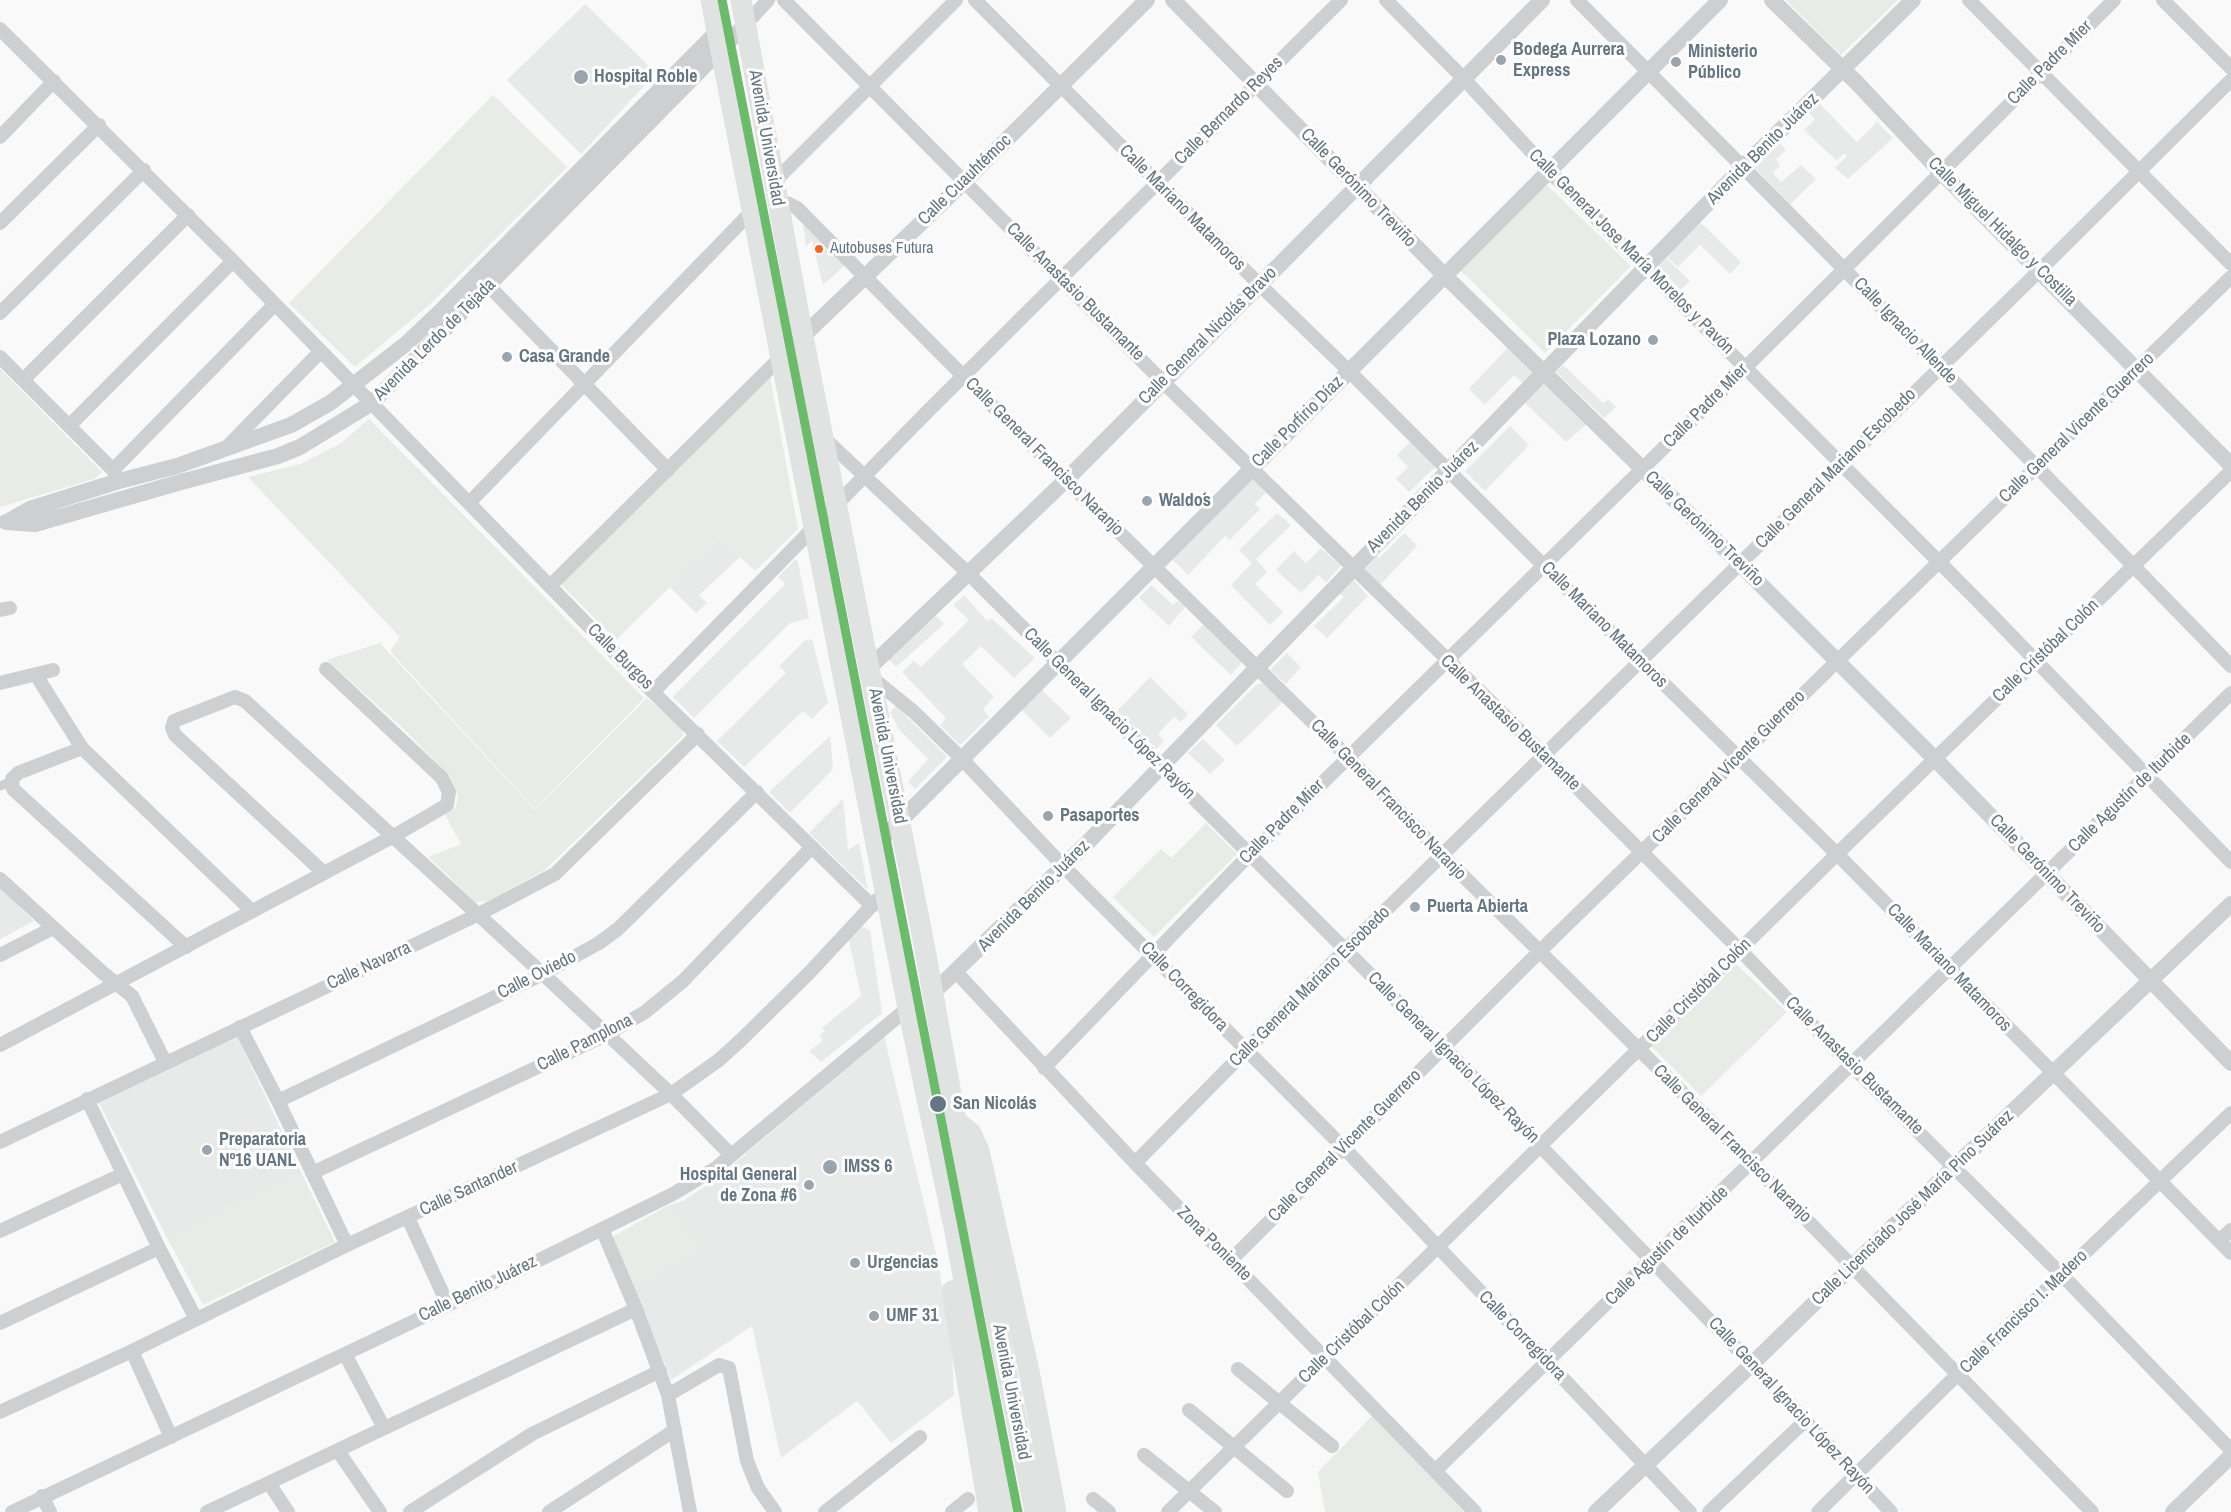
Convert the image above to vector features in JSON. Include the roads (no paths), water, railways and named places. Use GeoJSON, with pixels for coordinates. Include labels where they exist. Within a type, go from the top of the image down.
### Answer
{"type":"FeatureCollection","features":[{"type":"Feature","properties":{"kind":"highway","name":"Avenida Universidad"},"geometry":{"type":"LineString","coordinates":[[711,0],[876,845],[878,899],[908,1008],[954,1227],[1007,1512]]}},
{"type":"Feature","properties":{"kind":"highway","name":"Avenida Universidad"},"geometry":{"type":"LineString","coordinates":[[741,0],[803,337],[1035,1512]]}},
{"type":"Feature","properties":{"kind":"highway"},"geometry":{"type":"LineString","coordinates":[[956,1121],[971,1133],[979,1151],[1029,1371],[1056,1512]]}},
{"type":"Feature","properties":{"kind":"highway"},"geometry":{"type":"LineString","coordinates":[[946,1192],[944,1224],[946,1254],[989,1512]]}},
{"type":"Feature","properties":{"kind":"street"},"geometry":{"type":"LineString","coordinates":[[746,24],[768,0]]}},
{"type":"Feature","properties":{"kind":"street","name":"Calle Anastasio Bustamante"},"geometry":{"type":"LineString","coordinates":[[784,0],[1163,382],[1253,467],[1740,950],[1852,1066],[2062,1275],[2231,1450]]}},
{"type":"Feature","properties":{"kind":"street"},"geometry":{"type":"LineString","coordinates":[[774,182],[956,0]]}},
{"type":"Feature","properties":{"kind":"street","name":"Calle Mariano Matamoros"},"geometry":{"type":"LineString","coordinates":[[975,0],[1543,566],[1837,854],[2231,1253]]}},
{"type":"Feature","properties":{"kind":"street","name":"Calle Cuauhtémoc"},"geometry":{"type":"LineString","coordinates":[[781,357],[866,277],[1147,0]]}},
{"type":"Feature","properties":{"kind":"street","name":"Calle Gerónimo Treviño"},"geometry":{"type":"LineString","coordinates":[[1173,0],[1445,276],[1838,661],[2231,1063]]}},
{"type":"Feature","properties":{"kind":"street","name":"Calle Bernardo Reyes"},"geometry":{"type":"LineString","coordinates":[[653,692],[837,502],[1341,0]]}},
{"type":"Feature","properties":{"kind":"street","name":"Calle General Jose María Morelos y Pavón"},"geometry":{"type":"LineString","coordinates":[[1386,0],[1464,79],[1550,172],[1977,600],[2231,862]]}},
{"type":"Feature","properties":{"kind":"street","name":"Calle General Nicolás Bravo"},"geometry":{"type":"LineString","coordinates":[[870,673],[1066,480],[1542,0]]}},
{"type":"Feature","properties":{"kind":"street","name":"Calle Ignacio Allende"},"geometry":{"type":"LineString","coordinates":[[1576,0],[2037,465],[2231,666]]}},
{"type":"Feature","properties":{"kind":"street","name":"Calle Porfirio Díaz"},"geometry":{"type":"LineString","coordinates":[[876,845],[1720,0]]}},
{"type":"Feature","properties":{"kind":"street","name":"Calle Miguel Hidalgo y Costilla"},"geometry":{"type":"LineString","coordinates":[[1772,0],[1844,70],[1940,171],[2231,465]]}},
{"type":"Feature","properties":{"kind":"street","name":"Avenida Benito Juárez"},"geometry":{"type":"LineString","coordinates":[[933,993],[1064,867],[1353,568],[1546,373],[1743,167],[1913,0]]}},
{"type":"Feature","properties":{"kind":"street"},"geometry":{"type":"LineString","coordinates":[[1969,0],[2231,264]]}},
{"type":"Feature","properties":{"kind":"street","name":"Calle Padre Mier"},"geometry":{"type":"LineString","coordinates":[[1044,1068],[1250,854],[1745,368],[2114,0]]}},
{"type":"Feature","properties":{"kind":"street"},"geometry":{"type":"LineString","coordinates":[[2163,0],[2231,68]]}},
{"type":"Feature","properties":{"kind":"street","name":"Avenida Lerdo de Tejada"},"geometry":{"type":"LineString","coordinates":[[3,523],[35,524],[278,456],[300,447],[372,404],[483,280],[719,42],[746,24]]}},
{"type":"Feature","properties":{"kind":"street","name":"Calle Burgos"},"geometry":{"type":"LineString","coordinates":[[0,29],[144,170],[653,692],[812,847],[878,899]]}},
{"type":"Feature","properties":{"kind":"street","name":"Calle General Mariano Escobedo"},"geometry":{"type":"LineString","coordinates":[[1135,1163],[1345,950],[2231,80]]}},
{"type":"Feature","properties":{"kind":"street"},"geometry":{"type":"LineString","coordinates":[[0,137],[54,81]]}},
{"type":"Feature","properties":{"kind":"street"},"geometry":{"type":"LineString","coordinates":[[0,223],[99,125]]}},
{"type":"Feature","properties":{"kind":"street"},"geometry":{"type":"LineString","coordinates":[[0,313],[144,170]]}},
{"type":"Feature","properties":{"kind":"street","name":"Calle General Francisco Naranjo"},"geometry":{"type":"LineString","coordinates":[[778,203],[787,203],[797,208],[1066,480],[1348,757],[1442,855],[1679,1089],[2092,1512]]}},
{"type":"Feature","properties":{"kind":"street"},"geometry":{"type":"LineString","coordinates":[[469,503],[752,211]]}},
{"type":"Feature","properties":{"kind":"street"},"geometry":{"type":"LineString","coordinates":[[23,381],[188,215]]}},
{"type":"Feature","properties":{"kind":"street"},"geometry":{"type":"LineString","coordinates":[[69,426],[233,261]]}},
{"type":"Feature","properties":{"kind":"street","name":"Calle General Vicente Guerrero"},"geometry":{"type":"LineString","coordinates":[[1231,1260],[1539,952],[2231,277]]}},
{"type":"Feature","properties":{"kind":"street","name":"Avenida Lerdo de Tejada"},"geometry":{"type":"LineString","coordinates":[[3,523],[30,509],[116,475],[177,466],[291,425],[330,403],[355,385],[483,280]]}},
{"type":"Feature","properties":{"kind":"street"},"geometry":{"type":"LineString","coordinates":[[483,280],[668,470]]}},
{"type":"Feature","properties":{"kind":"street"},"geometry":{"type":"LineString","coordinates":[[0,357],[116,475],[275,304]]}},
{"type":"Feature","properties":{"kind":"street"},"geometry":{"type":"LineString","coordinates":[[227,447],[321,351]]}},
{"type":"Feature","properties":{"kind":"street"},"geometry":{"type":"LineString","coordinates":[[550,586],[781,357]]}},
{"type":"Feature","properties":{"kind":"street","name":"Calle General Ignacio López Rayón"},"geometry":{"type":"LineString","coordinates":[[824,438],[969,574],[1541,1146],[1652,1259],[1891,1512]]}},
{"type":"Feature","properties":{"kind":"street","name":"Calle Cristóbal Colón"},"geometry":{"type":"LineString","coordinates":[[1168,1512],[1837,854],[2231,471]]}},
{"type":"Feature","properties":{"kind":"street"},"geometry":{"type":"LineString","coordinates":[[0,1045],[392,837],[447,805],[449,796],[447,786],[441,778],[326,669]]}},
{"type":"Feature","properties":{"kind":"street"},"geometry":{"type":"LineString","coordinates":[[0,683],[53,670]]}},
{"type":"Feature","properties":{"kind":"street","name":"Calle Corregidora"},"geometry":{"type":"LineString","coordinates":[[870,673],[962,759],[1064,867],[1344,1148],[1690,1512]]}},
{"type":"Feature","properties":{"kind":"street"},"geometry":{"type":"LineString","coordinates":[[36,675],[82,748],[252,911]]}},
{"type":"Feature","properties":{"kind":"street","name":"Calle Agustín de Iturbide"},"geometry":{"type":"LineString","coordinates":[[1436,1470],[1752,1164],[2231,693]]}},
{"type":"Feature","properties":{"kind":"street"},"geometry":{"type":"LineString","coordinates":[[324,873],[175,735],[172,728],[174,722],[235,697],[245,701],[543,974],[671,1094],[731,1155]]}},
{"type":"Feature","properties":{"kind":"street","name":"Calle Navarra"},"geometry":{"type":"LineString","coordinates":[[0,1142],[477,915],[555,874],[698,734]]}},
{"type":"Feature","properties":{"kind":"street"},"geometry":{"type":"LineString","coordinates":[[82,748],[18,773],[6,784],[186,947]]}},
{"type":"Feature","properties":{"kind":"street","name":"Calle Oviedo"},"geometry":{"type":"LineString","coordinates":[[278,1101],[543,974],[598,943],[618,929],[757,792]]}},
{"type":"Feature","properties":{"kind":"street","name":"Calle Pamplona"},"geometry":{"type":"LineString","coordinates":[[312,1173],[606,1035],[645,1012],[683,981],[812,847]]}},
{"type":"Feature","properties":{"kind":"street"},"geometry":{"type":"LineString","coordinates":[[0,879],[103,973],[132,996],[165,1062]]}},
{"type":"Feature","properties":{"kind":"street","name":"Calle Santander"},"geometry":{"type":"LineString","coordinates":[[0,1412],[132,1351],[347,1245],[671,1094],[719,1060],[741,1040],[809,973],[878,899]]}},
{"type":"Feature","properties":{"kind":"street","name":"Calle Licenciado José María Pino Suárez"},"geometry":{"type":"LineString","coordinates":[[1596,1512],[2149,980],[2231,904]]}},
{"type":"Feature","properties":{"kind":"street"},"geometry":{"type":"LineString","coordinates":[[0,955],[53,928]]}},
{"type":"Feature","properties":{"kind":"street","name":"Zona Poniente"},"geometry":{"type":"LineString","coordinates":[[956,972],[1135,1163],[1475,1512]]}},
{"type":"Feature","properties":{"kind":"street","name":"Calle Benito Juárez"},"geometry":{"type":"LineString","coordinates":[[12,1512],[448,1305],[673,1194],[716,1168],[908,1008]]}},
{"type":"Feature","properties":{"kind":"street"},"geometry":{"type":"LineString","coordinates":[[240,1027],[347,1245]]}},
{"type":"Feature","properties":{"kind":"street"},"geometry":{"type":"LineString","coordinates":[[87,1100],[196,1318]]}},
{"type":"Feature","properties":{"kind":"street","name":"Calle Francisco I. Madero"},"geometry":{"type":"LineString","coordinates":[[1818,1512],[1958,1374],[2231,1113]]}},
{"type":"Feature","properties":{"kind":"street"},"geometry":{"type":"LineString","coordinates":[[0,1232],[123,1174]]}},
{"type":"Feature","properties":{"kind":"street"},"geometry":{"type":"LineString","coordinates":[[408,1218],[448,1305]]}},
{"type":"Feature","properties":{"kind":"street"},"geometry":{"type":"LineString","coordinates":[[602,1229],[668,1395],[686,1510]]}},
{"type":"Feature","properties":{"kind":"street"},"geometry":{"type":"LineString","coordinates":[[2219,1241],[2231,1230]]}},
{"type":"Feature","properties":{"kind":"street"},"geometry":{"type":"LineString","coordinates":[[0,1323],[159,1248]]}},
{"type":"Feature","properties":{"kind":"street"},"geometry":{"type":"LineString","coordinates":[[207,1512],[636,1310]]}},
{"type":"Feature","properties":{"kind":"street"},"geometry":{"type":"LineString","coordinates":[[132,1351],[171,1437]]}},
{"type":"Feature","properties":{"kind":"street"},"geometry":{"type":"LineString","coordinates":[[345,1354],[384,1428]]}},
{"type":"Feature","properties":{"kind":"street"},"geometry":{"type":"LineString","coordinates":[[668,1395],[719,1365],[729,1368],[747,1461],[758,1488],[776,1512]]}},
{"type":"Feature","properties":{"kind":"street"},"geometry":{"type":"LineString","coordinates":[[1238,1369],[1332,1446]]}},
{"type":"Feature","properties":{"kind":"street"},"geometry":{"type":"LineString","coordinates":[[410,1512],[524,1439],[660,1371]]}},
{"type":"Feature","properties":{"kind":"street"},"geometry":{"type":"LineString","coordinates":[[1189,1410],[1287,1491]]}},
{"type":"Feature","properties":{"kind":"street"},"geometry":{"type":"LineString","coordinates":[[1709,1512],[1805,1421]]}},
{"type":"Feature","properties":{"kind":"street"},"geometry":{"type":"LineString","coordinates":[[549,1512],[675,1430]]}},
{"type":"Feature","properties":{"kind":"street"},"geometry":{"type":"LineString","coordinates":[[825,1512],[920,1437]]}},
{"type":"Feature","properties":{"kind":"street"},"geometry":{"type":"LineString","coordinates":[[338,1451],[380,1512]]}},
{"type":"Feature","properties":{"kind":"street"},"geometry":{"type":"LineString","coordinates":[[1144,1455],[1215,1512]]}},
{"type":"Feature","properties":{"kind":"street"},"geometry":{"type":"LineString","coordinates":[[2173,1512],[2231,1456]]}},
{"type":"Feature","properties":{"kind":"street"},"geometry":{"type":"LineString","coordinates":[[269,1483],[288,1512]]}},
{"type":"Feature","properties":{"kind":"street"},"geometry":{"type":"LineString","coordinates":[[42,1496],[50,1512]]}},
{"type":"Feature","properties":{"kind":"street"},"geometry":{"type":"LineString","coordinates":[[952,1512],[968,1499]]}},
{"type":"Feature","properties":{"kind":"street"},"geometry":{"type":"LineString","coordinates":[[1093,1500],[1109,1512]]}},
{"type":"Feature","properties":{"kind":"place","name":"Bodega Aurrera Express"},"geometry":{"type":"Point","coordinates":[1501,60]}},
{"type":"Feature","properties":{"kind":"place","name":"Ministerio Público"},"geometry":{"type":"Point","coordinates":[1676,62]}},
{"type":"Feature","properties":{"kind":"place","name":"Hospital Roble"},"geometry":{"type":"Point","coordinates":[581,77]}},
{"type":"Feature","properties":{"kind":"place","name":"Autobuses Futura"},"geometry":{"type":"Point","coordinates":[819,249]}},
{"type":"Feature","properties":{"kind":"place","name":"Plaza Lozano"},"geometry":{"type":"Point","coordinates":[1653,340]}},
{"type":"Feature","properties":{"kind":"place","name":"Casa Grande"},"geometry":{"type":"Point","coordinates":[507,357]}},
{"type":"Feature","properties":{"kind":"place","name":"Waldo´s"},"geometry":{"type":"Point","coordinates":[1147,501]}},
{"type":"Feature","properties":{"kind":"place","name":"Pasaportes"},"geometry":{"type":"Point","coordinates":[1048,816]}},
{"type":"Feature","properties":{"kind":"place","name":"Puerta Abierta"},"geometry":{"type":"Point","coordinates":[1415,907]}},
{"type":"Feature","properties":{"kind":"place","name":"San Nicolás"},"geometry":{"type":"Point","coordinates":[938,1104]}},
{"type":"Feature","properties":{"kind":"place","name":"Preparatoria Nº16 UANL"},"geometry":{"type":"Point","coordinates":[207,1150]}},
{"type":"Feature","properties":{"kind":"place","name":"IMSS 6"},"geometry":{"type":"Point","coordinates":[830,1167]}},
{"type":"Feature","properties":{"kind":"place","name":"Hospital General de Zona #6"},"geometry":{"type":"Point","coordinates":[809,1185]}},
{"type":"Feature","properties":{"kind":"place","name":"Urgencias"},"geometry":{"type":"Point","coordinates":[855,1263]}},
{"type":"Feature","properties":{"kind":"place","name":"UMF 31"},"geometry":{"type":"Point","coordinates":[874,1316]}}]}
